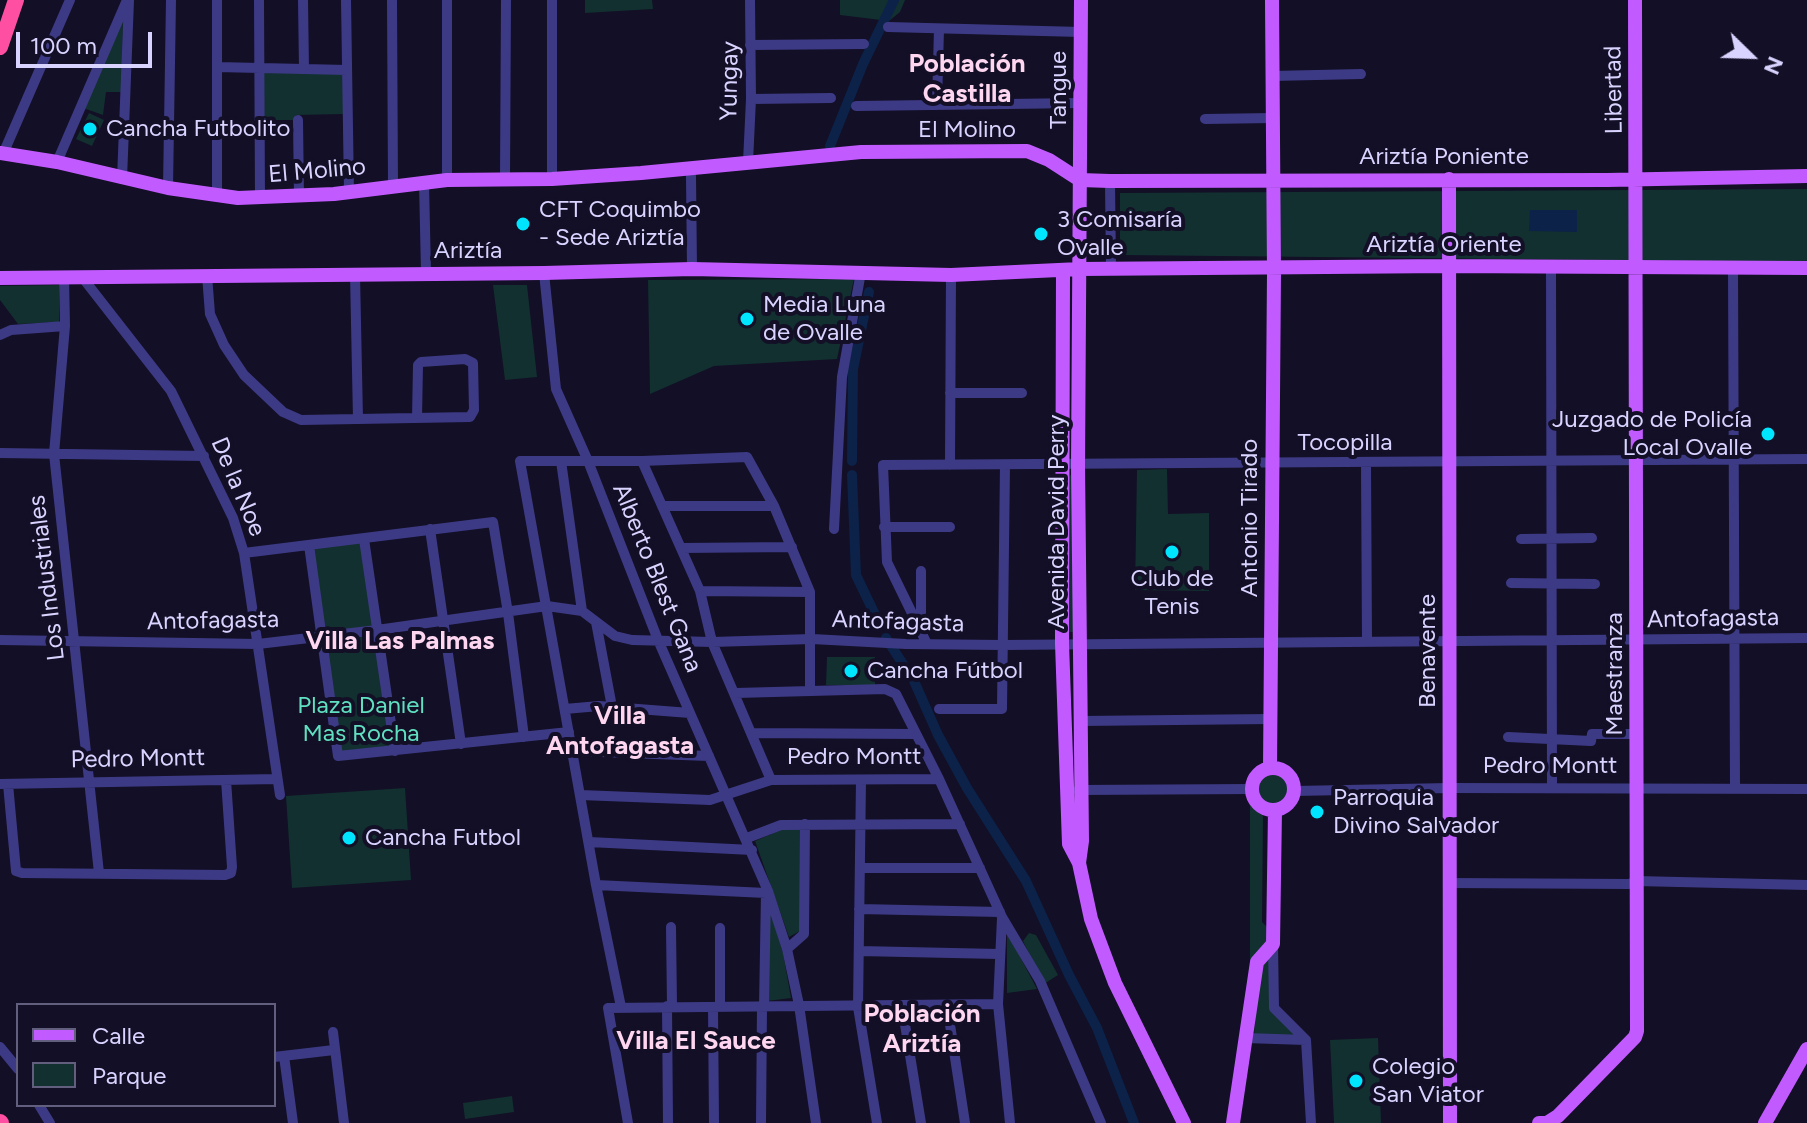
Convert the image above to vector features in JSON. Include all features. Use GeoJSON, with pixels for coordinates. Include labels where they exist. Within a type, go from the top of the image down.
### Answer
{"type":"FeatureCollection","features":[{"type":"Feature","properties":{"kind":"highway"},"geometry":{"type":"LineString","coordinates":[[0,47],[16,0]]}},
{"type":"Feature","properties":{"kind":"main road","name":"Tangue"},"geometry":{"type":"LineString","coordinates":[[1080,180],[1081,0]]}},
{"type":"Feature","properties":{"kind":"main road","name":"Antonio Tirado"},"geometry":{"type":"LineString","coordinates":[[1270,768],[1274,267],[1272,0]]}},
{"type":"Feature","properties":{"kind":"main road","name":"Libertad"},"geometry":{"type":"LineString","coordinates":[[1635,0],[1637,180]]}},
{"type":"Feature","properties":{"kind":"main road","name":"El Molino"},"geometry":{"type":"LineString","coordinates":[[1,154],[57,162],[122,179],[217,196],[299,197],[447,180],[552,179],[641,173],[861,152],[1027,151],[1053,162],[1080,180]]}},
{"type":"Feature","properties":{"kind":"main road","name":"El Molino"},"geometry":{"type":"LineString","coordinates":[[1053,162],[1080,159]]}},
{"type":"Feature","properties":{"kind":"main road","name":"El Molino"},"geometry":{"type":"LineString","coordinates":[[641,173],[691,176]]}},
{"type":"Feature","properties":{"kind":"main road","name":"Ariztía Poniente"},"geometry":{"type":"LineString","coordinates":[[1080,180],[1637,180],[1807,176]]}},
{"type":"Feature","properties":{"kind":"main road","name":"Benavente"},"geometry":{"type":"LineString","coordinates":[[1449,179],[1450,1123]]}},
{"type":"Feature","properties":{"kind":"main road","name":"Avenida David Perry"},"geometry":{"type":"LineString","coordinates":[[1080,180],[1080,269],[1062,643],[1069,844],[1079,863],[1091,919],[1115,983],[1184,1123]]}},
{"type":"Feature","properties":{"kind":"main road","name":"Maestranza"},"geometry":{"type":"LineString","coordinates":[[1539,1123],[1547,1123],[1558,1116],[1635,1037],[1638,989],[1637,180]]}},
{"type":"Feature","properties":{"kind":"main road","name":"Ariztía Oriente"},"geometry":{"type":"LineString","coordinates":[[1080,269],[1449,266],[1807,268]]}},
{"type":"Feature","properties":{"kind":"main road","name":"Ariztía"},"geometry":{"type":"LineString","coordinates":[[0,278],[692,269],[951,275],[1080,269]]}},
{"type":"Feature","properties":{"kind":"main road","name":"Avenida David Perry"},"geometry":{"type":"LineString","coordinates":[[1063,271],[1079,643],[1082,790],[1079,863]]}},
{"type":"Feature","properties":{"kind":"main road"},"geometry":{"type":"LineString","coordinates":[[1270,768],[1288,774],[1294,791],[1288,804],[1275,810],[1262,807],[1253,796],[1252,789],[1257,775],[1270,768]]}},
{"type":"Feature","properties":{"kind":"main road"},"geometry":{"type":"LineString","coordinates":[[1233,1123],[1257,962],[1273,944],[1275,810]]}},
{"type":"Feature","properties":{"kind":"main road"},"geometry":{"type":"LineString","coordinates":[[1765,1123],[1807,1049]]}},
{"type":"Feature","properties":{"kind":"street"},"geometry":{"type":"LineString","coordinates":[[1,154],[70,0]]}},
{"type":"Feature","properties":{"kind":"street"},"geometry":{"type":"LineString","coordinates":[[57,162],[127,0]]}},
{"type":"Feature","properties":{"kind":"street"},"geometry":{"type":"LineString","coordinates":[[122,179],[127,0]]}},
{"type":"Feature","properties":{"kind":"street"},"geometry":{"type":"LineString","coordinates":[[168,188],[171,0]]}},
{"type":"Feature","properties":{"kind":"street"},"geometry":{"type":"LineString","coordinates":[[217,0],[217,196]]}},
{"type":"Feature","properties":{"kind":"street"},"geometry":{"type":"LineString","coordinates":[[259,0],[260,197]]}},
{"type":"Feature","properties":{"kind":"street"},"geometry":{"type":"LineString","coordinates":[[303,0],[304,69]]}},
{"type":"Feature","properties":{"kind":"street"},"geometry":{"type":"LineString","coordinates":[[346,0],[349,192]]}},
{"type":"Feature","properties":{"kind":"street"},"geometry":{"type":"LineString","coordinates":[[392,0],[393,186]]}},
{"type":"Feature","properties":{"kind":"street"},"geometry":{"type":"LineString","coordinates":[[447,0],[447,180]]}},
{"type":"Feature","properties":{"kind":"street"},"geometry":{"type":"LineString","coordinates":[[505,178],[506,0]]}},
{"type":"Feature","properties":{"kind":"street"},"geometry":{"type":"LineString","coordinates":[[552,0],[552,179]]}},
{"type":"Feature","properties":{"kind":"street","name":"Yungay"},"geometry":{"type":"LineString","coordinates":[[748,162],[750,0]]}},
{"type":"Feature","properties":{"kind":"street"},"geometry":{"type":"LineString","coordinates":[[888,27],[1081,32]]}},
{"type":"Feature","properties":{"kind":"street"},"geometry":{"type":"LineString","coordinates":[[937,104],[939,29]]}},
{"type":"Feature","properties":{"kind":"street"},"geometry":{"type":"LineString","coordinates":[[750,45],[864,44]]}},
{"type":"Feature","properties":{"kind":"street"},"geometry":{"type":"LineString","coordinates":[[217,67],[347,70]]}},
{"type":"Feature","properties":{"kind":"street"},"geometry":{"type":"LineString","coordinates":[[1272,76],[1361,74]]}},
{"type":"Feature","properties":{"kind":"street"},"geometry":{"type":"LineString","coordinates":[[751,99],[831,98]]}},
{"type":"Feature","properties":{"kind":"street"},"geometry":{"type":"LineString","coordinates":[[856,106],[1081,103]]}},
{"type":"Feature","properties":{"kind":"street"},"geometry":{"type":"LineString","coordinates":[[1205,119],[1273,118]]}},
{"type":"Feature","properties":{"kind":"street"},"geometry":{"type":"LineString","coordinates":[[298,120],[299,197]]}},
{"type":"Feature","properties":{"kind":"street"},"geometry":{"type":"LineString","coordinates":[[691,176],[692,269]]}},
{"type":"Feature","properties":{"kind":"street"},"geometry":{"type":"LineString","coordinates":[[1110,181],[1111,269]]}},
{"type":"Feature","properties":{"kind":"street"},"geometry":{"type":"LineString","coordinates":[[424,182],[426,273]]}},
{"type":"Feature","properties":{"kind":"street"},"geometry":{"type":"LineString","coordinates":[[1551,267],[1552,788]]}},
{"type":"Feature","properties":{"kind":"street"},"geometry":{"type":"LineString","coordinates":[[1733,268],[1735,788]]}},
{"type":"Feature","properties":{"kind":"street"},"geometry":{"type":"LineString","coordinates":[[834,529],[842,377],[861,272]]}},
{"type":"Feature","properties":{"kind":"street","name":"Alberto Blest Gana"},"geometry":{"type":"LineString","coordinates":[[544,273],[556,389],[588,461],[658,640],[752,850],[787,949],[799,1005],[816,1123]]}},
{"type":"Feature","properties":{"kind":"street"},"geometry":{"type":"LineString","coordinates":[[355,274],[358,419]]}},
{"type":"Feature","properties":{"kind":"street"},"geometry":{"type":"LineString","coordinates":[[207,275],[210,314],[224,345],[244,375],[283,412],[301,420],[417,418],[470,417],[474,410],[473,363],[465,359],[421,362],[418,365],[417,418]]}},
{"type":"Feature","properties":{"kind":"street"},"geometry":{"type":"LineString","coordinates":[[950,465],[951,275]]}},
{"type":"Feature","properties":{"kind":"street","name":"Los Industriales"},"geometry":{"type":"LineString","coordinates":[[64,277],[65,326],[54,454],[99,873]]}},
{"type":"Feature","properties":{"kind":"street","name":"De la Noe"},"geometry":{"type":"LineString","coordinates":[[82,277],[171,391],[233,518],[244,553],[280,795]]}},
{"type":"Feature","properties":{"kind":"street"},"geometry":{"type":"LineString","coordinates":[[0,335],[11,330],[65,326]]}},
{"type":"Feature","properties":{"kind":"street"},"geometry":{"type":"LineString","coordinates":[[950,393],[1022,393]]}},
{"type":"Feature","properties":{"kind":"street"},"geometry":{"type":"LineString","coordinates":[[0,453],[204,456]]}},
{"type":"Feature","properties":{"kind":"street"},"geometry":{"type":"LineString","coordinates":[[621,1007],[520,461],[747,457],[774,506],[810,592],[810,689]]}},
{"type":"Feature","properties":{"kind":"street","name":"Tocopilla"},"geometry":{"type":"LineString","coordinates":[[884,527],[883,465],[1807,459]]}},
{"type":"Feature","properties":{"kind":"street"},"geometry":{"type":"LineString","coordinates":[[561,461],[582,611]]}},
{"type":"Feature","properties":{"kind":"street"},"geometry":{"type":"LineString","coordinates":[[642,461],[700,591],[712,642],[771,780]]}},
{"type":"Feature","properties":{"kind":"street"},"geometry":{"type":"LineString","coordinates":[[1366,463],[1367,642]]}},
{"type":"Feature","properties":{"kind":"street"},"geometry":{"type":"LineString","coordinates":[[939,709],[1002,709],[1005,465]]}},
{"type":"Feature","properties":{"kind":"street"},"geometry":{"type":"LineString","coordinates":[[662,506],[774,506]]}},
{"type":"Feature","properties":{"kind":"street"},"geometry":{"type":"LineString","coordinates":[[244,553],[493,522],[524,737]]}},
{"type":"Feature","properties":{"kind":"street"},"geometry":{"type":"LineString","coordinates":[[927,644],[887,562],[884,527],[950,527]]}},
{"type":"Feature","properties":{"kind":"street"},"geometry":{"type":"LineString","coordinates":[[430,529],[461,744]]}},
{"type":"Feature","properties":{"kind":"street"},"geometry":{"type":"LineString","coordinates":[[1521,539],[1592,538]]}},
{"type":"Feature","properties":{"kind":"street"},"geometry":{"type":"LineString","coordinates":[[364,539],[395,751]]}},
{"type":"Feature","properties":{"kind":"street"},"geometry":{"type":"LineString","coordinates":[[309,545],[338,756],[569,732]]}},
{"type":"Feature","properties":{"kind":"street"},"geometry":{"type":"LineString","coordinates":[[681,548],[792,547]]}},
{"type":"Feature","properties":{"kind":"street"},"geometry":{"type":"LineString","coordinates":[[921,571],[921,632]]}},
{"type":"Feature","properties":{"kind":"street"},"geometry":{"type":"LineString","coordinates":[[1511,583],[1595,584]]}},
{"type":"Feature","properties":{"kind":"street"},"geometry":{"type":"LineString","coordinates":[[700,591],[810,592]]}},
{"type":"Feature","properties":{"kind":"street","name":"Antofagasta"},"geometry":{"type":"LineString","coordinates":[[0,640],[258,644],[444,622],[547,606],[582,611],[615,636],[632,640],[712,642],[812,639],[1003,645],[1807,638]]}},
{"type":"Feature","properties":{"kind":"street"},"geometry":{"type":"LineString","coordinates":[[596,622],[612,707]]}},
{"type":"Feature","properties":{"kind":"street"},"geometry":{"type":"LineString","coordinates":[[736,693],[885,689],[896,694],[1001,914],[1040,981],[1101,1123]]}},
{"type":"Feature","properties":{"kind":"street"},"geometry":{"type":"LineString","coordinates":[[565,709],[612,707],[690,713]]}},
{"type":"Feature","properties":{"kind":"street"},"geometry":{"type":"LineString","coordinates":[[1080,721],[1271,719]]}},
{"type":"Feature","properties":{"kind":"street"},"geometry":{"type":"LineString","coordinates":[[753,733],[916,734]]}},
{"type":"Feature","properties":{"kind":"street"},"geometry":{"type":"LineString","coordinates":[[1508,737],[1591,741],[1592,734],[1636,734]]}},
{"type":"Feature","properties":{"kind":"street"},"geometry":{"type":"LineString","coordinates":[[573,751],[709,756]]}},
{"type":"Feature","properties":{"kind":"street","name":"Pedro Montt"},"geometry":{"type":"LineString","coordinates":[[4,784],[277,779]]}},
{"type":"Feature","properties":{"kind":"street","name":"Pedro Montt"},"geometry":{"type":"LineString","coordinates":[[580,795],[710,800],[771,780],[939,779]]}},
{"type":"Feature","properties":{"kind":"street"},"geometry":{"type":"LineString","coordinates":[[4,784],[16,871],[231,873],[226,780]]}},
{"type":"Feature","properties":{"kind":"street"},"geometry":{"type":"LineString","coordinates":[[861,780],[858,1007],[877,1123]]}},
{"type":"Feature","properties":{"kind":"street"},"geometry":{"type":"LineString","coordinates":[[1065,790],[1252,789]]}},
{"type":"Feature","properties":{"kind":"street","name":"Pedro Montt"},"geometry":{"type":"LineString","coordinates":[[1294,791],[1807,789]]}},
{"type":"Feature","properties":{"kind":"street"},"geometry":{"type":"LineString","coordinates":[[787,949],[804,934],[805,824]]}},
{"type":"Feature","properties":{"kind":"street"},"geometry":{"type":"LineString","coordinates":[[747,838],[781,825],[960,824]]}},
{"type":"Feature","properties":{"kind":"street"},"geometry":{"type":"LineString","coordinates":[[589,842],[752,850]]}},
{"type":"Feature","properties":{"kind":"street"},"geometry":{"type":"LineString","coordinates":[[860,868],[980,868]]}},
{"type":"Feature","properties":{"kind":"street"},"geometry":{"type":"LineString","coordinates":[[1450,883],[1629,884],[1636,881],[1807,885]]}},
{"type":"Feature","properties":{"kind":"street"},"geometry":{"type":"LineString","coordinates":[[596,885],[767,892],[761,1123]]}},
{"type":"Feature","properties":{"kind":"street"},"geometry":{"type":"LineString","coordinates":[[859,909],[1001,914]]}},
{"type":"Feature","properties":{"kind":"street"},"geometry":{"type":"LineString","coordinates":[[1001,914],[998,1004],[1010,1123]]}},
{"type":"Feature","properties":{"kind":"street"},"geometry":{"type":"LineString","coordinates":[[668,1123],[671,927]]}},
{"type":"Feature","properties":{"kind":"street"},"geometry":{"type":"LineString","coordinates":[[714,1123],[720,928]]}},
{"type":"Feature","properties":{"kind":"street"},"geometry":{"type":"LineString","coordinates":[[1273,944],[1274,1008],[1306,1040],[1311,1123]]}},
{"type":"Feature","properties":{"kind":"street"},"geometry":{"type":"LineString","coordinates":[[859,951],[999,954]]}},
{"type":"Feature","properties":{"kind":"street"},"geometry":{"type":"LineString","coordinates":[[628,1123],[608,1008],[998,1004]]}},
{"type":"Feature","properties":{"kind":"street"},"geometry":{"type":"LineString","coordinates":[[947,1005],[965,1123]]}},
{"type":"Feature","properties":{"kind":"street"},"geometry":{"type":"LineString","coordinates":[[902,1006],[921,1123]]}},
{"type":"Feature","properties":{"kind":"street"},"geometry":{"type":"LineString","coordinates":[[333,1032],[344,1123]]}},
{"type":"Feature","properties":{"kind":"street"},"geometry":{"type":"LineString","coordinates":[[1245,1038],[1306,1040]]}},
{"type":"Feature","properties":{"kind":"street"},"geometry":{"type":"LineString","coordinates":[[0,1047],[16,1067]]}},
{"type":"Feature","properties":{"kind":"street"},"geometry":{"type":"LineString","coordinates":[[293,1123],[279,1056],[334,1050]]}},
{"type":"Feature","properties":{"kind":"green space"},"geometry":{"type":"Polygon","coordinates":[[[585,0],[652,0],[653,9],[585,13],[585,0]]]}},
{"type":"Feature","properties":{"kind":"green space"},"geometry":{"type":"Polygon","coordinates":[[[840,0],[905,0],[900,12],[889,21],[840,15],[840,0]]]}},
{"type":"Feature","properties":{"kind":"green space"},"geometry":{"type":"Polygon","coordinates":[[[123,15],[122,92],[106,92],[103,115],[83,108],[123,15]]]}},
{"type":"Feature","properties":{"kind":"green space"},"geometry":{"type":"Polygon","coordinates":[[[262,71],[343,72],[344,114],[296,115],[295,120],[261,120],[262,71]]]}},
{"type":"Feature","properties":{"kind":"green space","name":"Cancha Futbolito"},"geometry":{"type":"Polygon","coordinates":[[[89,113],[104,120],[92,146],[76,139],[89,113]]]}},
{"type":"Feature","properties":{"kind":"green space"},"geometry":{"type":"Polygon","coordinates":[[[1807,189],[1807,262],[1120,255],[1120,193],[1807,189]]]}},
{"type":"Feature","properties":{"kind":"green space","name":"Media Luna de Ovalle"},"geometry":{"type":"Polygon","coordinates":[[[854,279],[837,359],[714,366],[650,394],[648,280],[854,279]]]}},
{"type":"Feature","properties":{"kind":"green space"},"geometry":{"type":"Polygon","coordinates":[[[59,285],[59,322],[18,324],[0,300],[0,286],[59,285]]]}},
{"type":"Feature","properties":{"kind":"green space"},"geometry":{"type":"Polygon","coordinates":[[[493,285],[527,285],[537,377],[505,380],[493,285]]]}},
{"type":"Feature","properties":{"kind":"green space","name":"Club de Tenis"},"geometry":{"type":"Polygon","coordinates":[[[1167,469],[1168,514],[1209,513],[1209,591],[1135,590],[1137,470],[1167,469]]]}},
{"type":"Feature","properties":{"kind":"green space"},"geometry":{"type":"Polygon","coordinates":[[[1073,474],[1073,632],[1067,632],[1067,477],[1073,474]]]}},
{"type":"Feature","properties":{"kind":"green space","name":"Plaza Daniel Mas Rocha"},"geometry":{"type":"Polygon","coordinates":[[[361,542],[374,628],[324,634],[312,548],[361,542]]]}},
{"type":"Feature","properties":{"kind":"green space","name":"Plaza Daniel Mas Rocha"},"geometry":{"type":"Polygon","coordinates":[[[375,633],[392,750],[339,756],[324,639],[375,633]]]}},
{"type":"Feature","properties":{"kind":"green space","name":"Cancha Fútbol"},"geometry":{"type":"Polygon","coordinates":[[[827,657],[875,657],[875,685],[826,685],[827,657]]]}},
{"type":"Feature","properties":{"kind":"green space"},"geometry":{"type":"Polygon","coordinates":[[[1273,773],[1284,778],[1289,789],[1284,800],[1273,805],[1262,800],[1257,789],[1262,778],[1273,773]]]}},
{"type":"Feature","properties":{"kind":"green space","name":"Cancha Futbol"},"geometry":{"type":"Polygon","coordinates":[[[405,788],[411,880],[292,888],[286,796],[405,788]]]}},
{"type":"Feature","properties":{"kind":"green space"},"geometry":{"type":"Polygon","coordinates":[[[1250,802],[1263,816],[1262,922],[1269,929],[1267,943],[1250,964],[1250,802]]]}},
{"type":"Feature","properties":{"kind":"green space"},"geometry":{"type":"Polygon","coordinates":[[[800,828],[800,931],[789,937],[755,841],[781,830],[800,828]]]}},
{"type":"Feature","properties":{"kind":"green space"},"geometry":{"type":"Polygon","coordinates":[[[770,909],[783,953],[791,998],[767,1001],[770,909]]]}},
{"type":"Feature","properties":{"kind":"green space"},"geometry":{"type":"Polygon","coordinates":[[[1007,932],[1037,989],[1007,993],[1007,932]]]}},
{"type":"Feature","properties":{"kind":"green space"},"geometry":{"type":"Polygon","coordinates":[[[1029,933],[1036,935],[1058,975],[1044,984],[1023,941],[1029,933]]]}},
{"type":"Feature","properties":{"kind":"green space"},"geometry":{"type":"Polygon","coordinates":[[[1271,953],[1271,1009],[1298,1037],[1254,1035],[1259,966],[1271,953]]]}},
{"type":"Feature","properties":{"kind":"green space","name":"Colegio San Viator"},"geometry":{"type":"Polygon","coordinates":[[[1378,1038],[1381,1123],[1334,1123],[1330,1040],[1378,1038]]]}},
{"type":"Feature","properties":{"kind":"green space"},"geometry":{"type":"Polygon","coordinates":[[[512,1096],[514,1112],[465,1119],[463,1103],[512,1096]]]}},
{"type":"Feature","properties":{"kind":"water"},"geometry":{"type":"Polygon","coordinates":[[[1530,210],[1577,210],[1577,232],[1529,231],[1530,210]]]}},
{"type":"Feature","properties":{"kind":"waterway"},"geometry":{"type":"LineString","coordinates":[[830,146],[863,64],[894,0]]}},
{"type":"Feature","properties":{"kind":"waterway"},"geometry":{"type":"LineString","coordinates":[[852,461],[853,369],[869,292]]}},
{"type":"Feature","properties":{"kind":"waterway"},"geometry":{"type":"LineString","coordinates":[[852,475],[856,575],[880,625]]}},
{"type":"Feature","properties":{"kind":"waterway"},"geometry":{"type":"LineString","coordinates":[[886,638],[914,681],[938,735],[967,788],[1026,881],[1097,1028],[1134,1123]]}},
{"type":"Feature","properties":{"kind":"place","name":"Cancha Futbolito"},"geometry":{"type":"Point","coordinates":[90,129]}},
{"type":"Feature","properties":{"kind":"place","name":"CFT Coquimbo - Sede Ariztía"},"geometry":{"type":"Point","coordinates":[523,224]}},
{"type":"Feature","properties":{"kind":"place","name":"3 Comisaría Ovalle"},"geometry":{"type":"Point","coordinates":[1041,234]}},
{"type":"Feature","properties":{"kind":"place","name":"Media Luna de Ovalle"},"geometry":{"type":"Point","coordinates":[747,319]}},
{"type":"Feature","properties":{"kind":"place","name":"Juzgado de Policía Local Ovalle"},"geometry":{"type":"Point","coordinates":[1768,434]}},
{"type":"Feature","properties":{"kind":"place","name":"Club de Tenis"},"geometry":{"type":"Point","coordinates":[1172,552]}},
{"type":"Feature","properties":{"kind":"place","name":"Cancha Fútbol"},"geometry":{"type":"Point","coordinates":[851,671]}},
{"type":"Feature","properties":{"kind":"place","name":"Parroquia Divino Salvador"},"geometry":{"type":"Point","coordinates":[1317,812]}},
{"type":"Feature","properties":{"kind":"place","name":"Cancha Futbol"},"geometry":{"type":"Point","coordinates":[349,838]}},
{"type":"Feature","properties":{"kind":"place","name":"Colegio San Viator"},"geometry":{"type":"Point","coordinates":[1356,1081]}},
{"type":"Feature","properties":{"kind":"district","name":"Población Castilla"},"geometry":{"type":"Point","coordinates":[967,79]}},
{"type":"Feature","properties":{"kind":"district","name":"Villa Las Palmas"},"geometry":{"type":"Point","coordinates":[400,641]}},
{"type":"Feature","properties":{"kind":"district","name":"Villa Antofagasta"},"geometry":{"type":"Point","coordinates":[620,731]}},
{"type":"Feature","properties":{"kind":"district","name":"Población Ariztía"},"geometry":{"type":"Point","coordinates":[922,1029]}},
{"type":"Feature","properties":{"kind":"district","name":"Villa El Sauce"},"geometry":{"type":"Point","coordinates":[696,1041]}}]}
